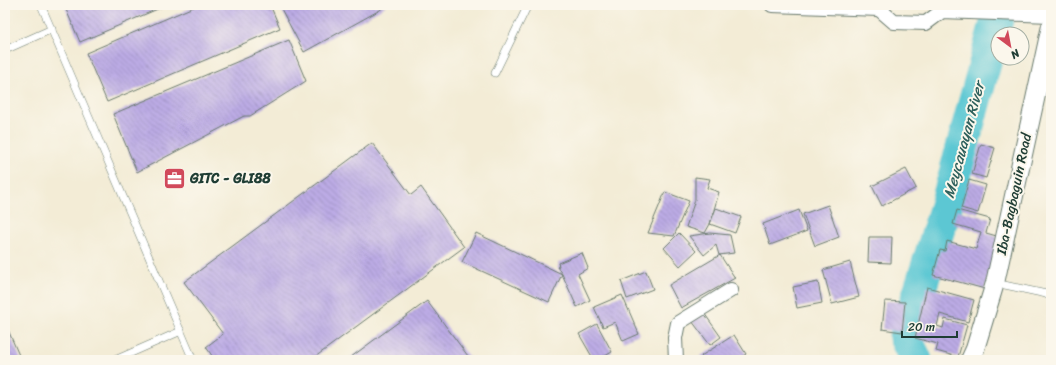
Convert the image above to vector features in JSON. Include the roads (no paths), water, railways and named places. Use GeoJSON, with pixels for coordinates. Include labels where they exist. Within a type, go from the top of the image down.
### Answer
{"type":"FeatureCollection","features":[{"type":"Feature","properties":{"kind":"street"},"geometry":{"type":"LineString","coordinates":[[772,5],[882,7],[894,22],[926,23],[938,8],[1051,15]]}},
{"type":"Feature","properties":{"kind":"street","name":"Iba-Bagbaguin Road"},"geometry":{"type":"LineString","coordinates":[[970,360],[975,349],[995,283],[1051,26]]}},
{"type":"Feature","properties":{"kind":"street"},"geometry":{"type":"LineString","coordinates":[[676,360],[676,338],[678,324],[731,290]]}},
{"type":"Feature","properties":{"kind":"lane"},"geometry":{"type":"LineString","coordinates":[[41,5],[193,360]]}},
{"type":"Feature","properties":{"kind":"lane"},"geometry":{"type":"LineString","coordinates":[[495,73],[528,5]]}},
{"type":"Feature","properties":{"kind":"lane"},"geometry":{"type":"LineString","coordinates":[[5,50],[52,29]]}},
{"type":"Feature","properties":{"kind":"lane"},"geometry":{"type":"LineString","coordinates":[[995,283],[1051,295]]}},
{"type":"Feature","properties":{"kind":"lane"},"geometry":{"type":"LineString","coordinates":[[115,360],[181,331]]}},
{"type":"Feature","properties":{"kind":"waterway","name":"Meycauayan River"},"geometry":{"type":"LineString","coordinates":[[916,360],[905,337],[946,206],[1001,5]]}},
{"type":"Feature","properties":{"kind":"place","name":"GITC - GLI88"},"geometry":{"type":"Point","coordinates":[175,178]}}]}
